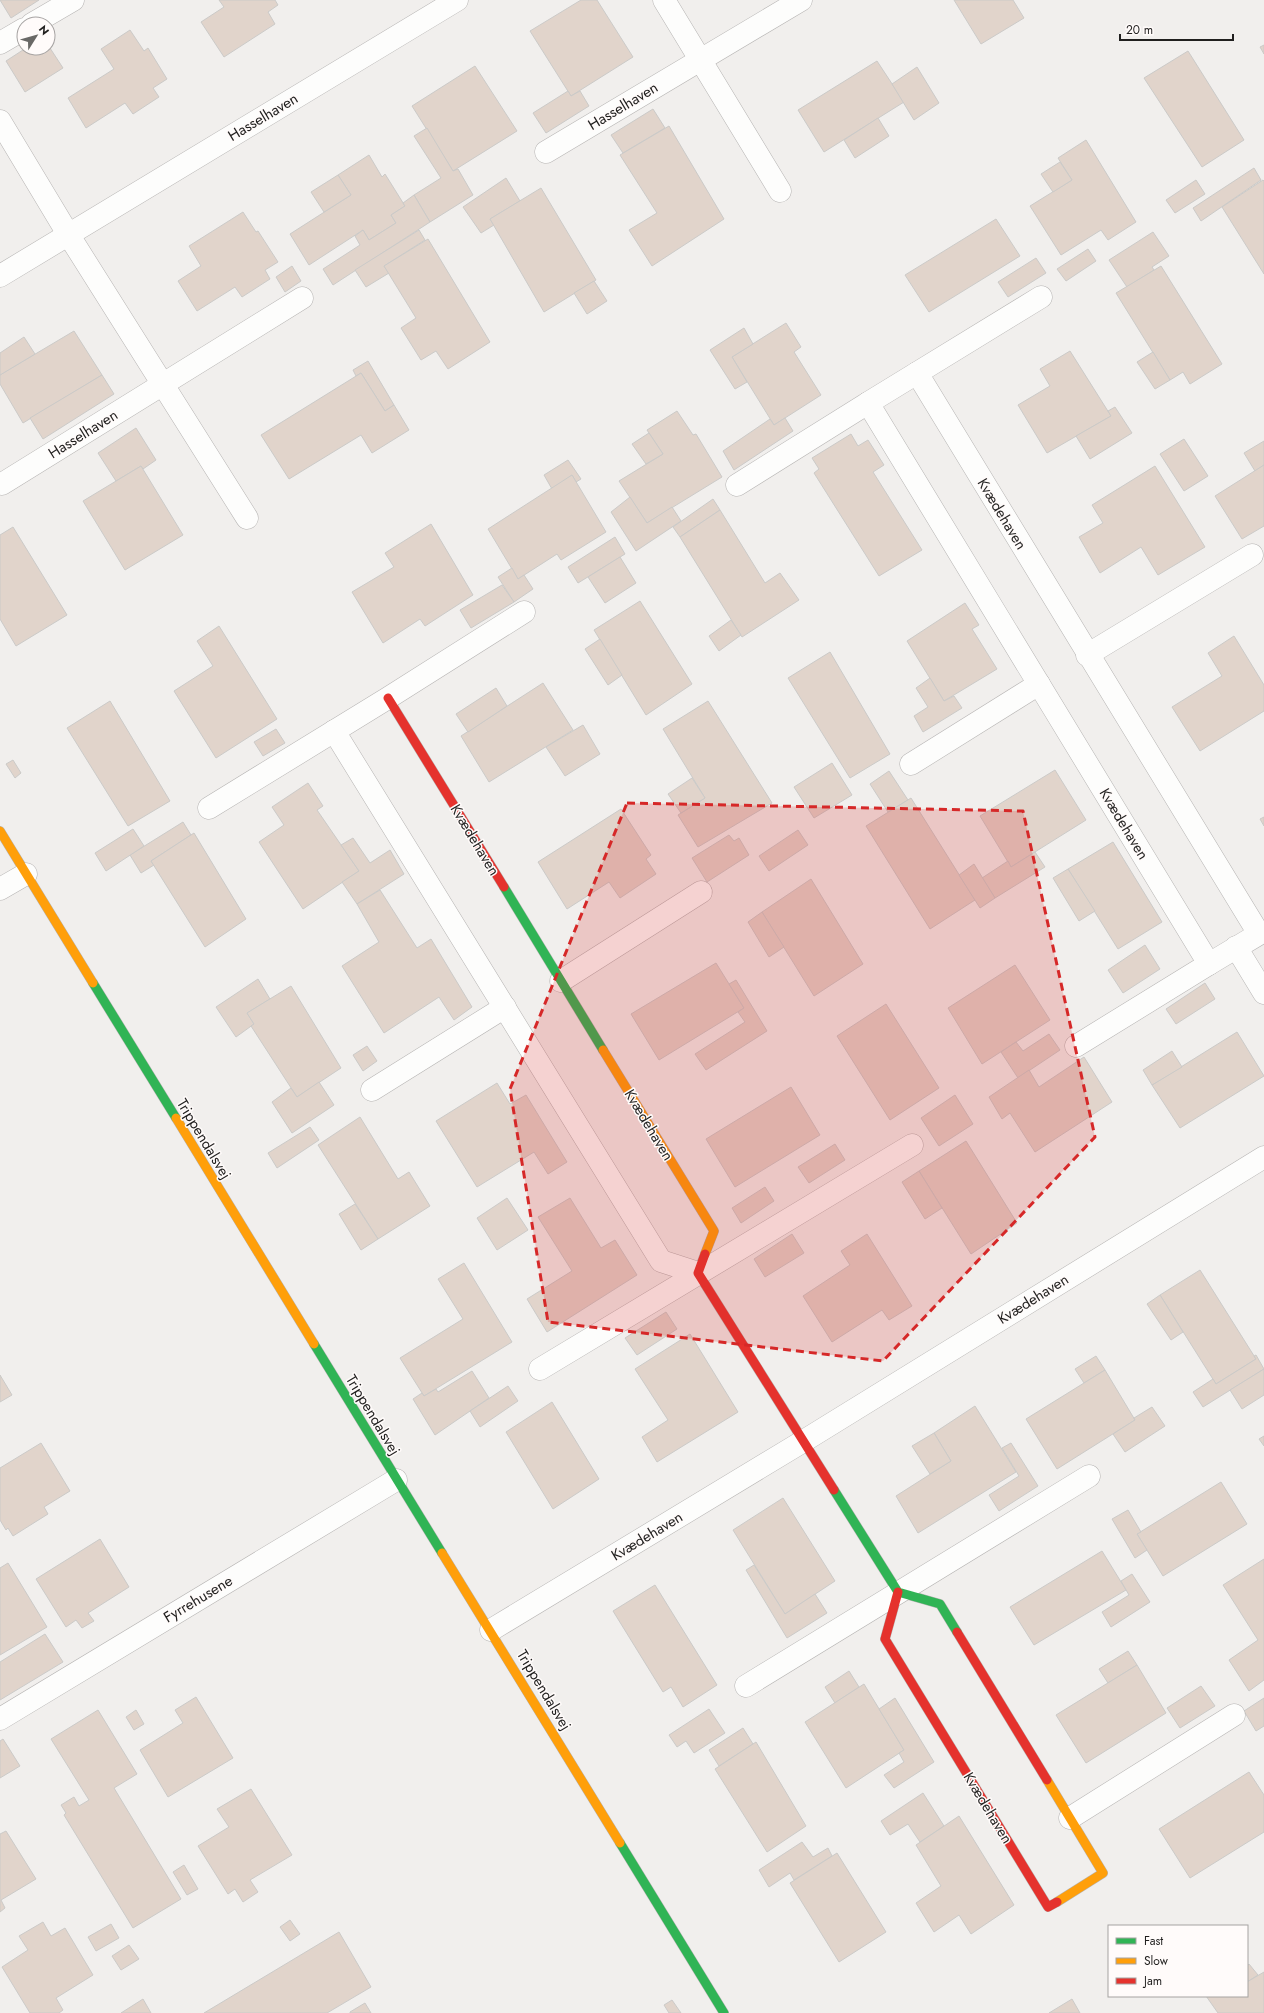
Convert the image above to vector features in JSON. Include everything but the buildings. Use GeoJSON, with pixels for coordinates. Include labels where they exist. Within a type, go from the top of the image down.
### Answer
{"type":"FeatureCollection","features":[{"type":"Feature","properties":{"kind":"street"},"geometry":{"type":"LineString","coordinates":[[46,16],[73,0]]}},
{"type":"Feature","properties":{"kind":"street","name":"Hasselhaven"},"geometry":{"type":"LineString","coordinates":[[0,276],[457,0]]}},
{"type":"Feature","properties":{"kind":"street"},"geometry":{"type":"LineString","coordinates":[[664,0],[780,191]]}},
{"type":"Feature","properties":{"kind":"street","name":"Hasselhaven"},"geometry":{"type":"LineString","coordinates":[[546,152],[801,0]]}},
{"type":"Feature","properties":{"kind":"street"},"geometry":{"type":"LineString","coordinates":[[0,43],[16,34]]}},
{"type":"Feature","properties":{"kind":"street"},"geometry":{"type":"LineString","coordinates":[[0,121],[68,234],[247,518]]}},
{"type":"Feature","properties":{"kind":"street"},"geometry":{"type":"LineString","coordinates":[[737,485],[1041,297]]}},
{"type":"Feature","properties":{"kind":"street","name":"Hasselhaven"},"geometry":{"type":"LineString","coordinates":[[2,484],[302,298]]}},
{"type":"Feature","properties":{"kind":"street","name":"Kvædehaven"},"geometry":{"type":"LineString","coordinates":[[917,373],[1087,655],[1261,932],[1076,1046]]}},
{"type":"Feature","properties":{"kind":"street","name":"Kvædehaven"},"geometry":{"type":"LineString","coordinates":[[868,403],[1209,964]]}},
{"type":"Feature","properties":{"kind":"street"},"geometry":{"type":"LineString","coordinates":[[1087,655],[1252,555]]}},
{"type":"Feature","properties":{"kind":"street"},"geometry":{"type":"LineString","coordinates":[[209,808],[524,612]]}},
{"type":"Feature","properties":{"kind":"street"},"geometry":{"type":"LineString","coordinates":[[911,764],[1039,684]]}},
{"type":"Feature","properties":{"kind":"street","name":"Kvædehaven"},"geometry":{"type":"LineString","coordinates":[[388,698],[714,1232],[698,1273]]}},
{"type":"Feature","properties":{"kind":"street"},"geometry":{"type":"LineString","coordinates":[[334,731],[661,1261],[698,1273],[802,1442],[898,1592]]}},
{"type":"Feature","properties":{"kind":"street","name":"Trippendalsvej"},"geometry":{"type":"LineString","coordinates":[[0,831],[396,1480],[491,1630],[724,2013]]}},
{"type":"Feature","properties":{"kind":"street"},"geometry":{"type":"LineString","coordinates":[[0,889],[26,874]]}},
{"type":"Feature","properties":{"kind":"street"},"geometry":{"type":"LineString","coordinates":[[561,981],[701,892]]}},
{"type":"Feature","properties":{"kind":"street"},"geometry":{"type":"LineString","coordinates":[[1236,947],[1264,993]]}},
{"type":"Feature","properties":{"kind":"street"},"geometry":{"type":"LineString","coordinates":[[372,1090],[505,1007]]}},
{"type":"Feature","properties":{"kind":"street"},"geometry":{"type":"LineString","coordinates":[[540,1369],[912,1145]]}},
{"type":"Feature","properties":{"kind":"street","name":"Kvædehaven"},"geometry":{"type":"LineString","coordinates":[[491,1630],[802,1442],[1264,1157]]}},
{"type":"Feature","properties":{"kind":"street"},"geometry":{"type":"LineString","coordinates":[[746,1686],[1089,1476]]}},
{"type":"Feature","properties":{"kind":"street","name":"Fyrrehusene"},"geometry":{"type":"LineString","coordinates":[[0,1719],[396,1480]]}},
{"type":"Feature","properties":{"kind":"street","name":"Kvædehaven"},"geometry":{"type":"LineString","coordinates":[[898,1592],[940,1604],[1103,1874],[1048,1907],[885,1640],[898,1592]]}},
{"type":"Feature","properties":{"kind":"street"},"geometry":{"type":"LineString","coordinates":[[1070,1818],[1234,1715]]}},
{"type":"Feature","properties":{"kind":"highlighted area"},"geometry":{"type":"Polygon","coordinates":[[[627,803],[1023,811],[1095,1137],[883,1361],[548,1322],[510,1089],[627,803]]]}},
{"type":"Feature","properties":{"kind":"traffic: fast"},"geometry":{"type":"LineString","coordinates":[[504,887],[603,1050]]}},
{"type":"Feature","properties":{"kind":"traffic: fast"},"geometry":{"type":"LineString","coordinates":[[93,983],[176,1118]]}},
{"type":"Feature","properties":{"kind":"traffic: fast"},"geometry":{"type":"LineString","coordinates":[[314,1344],[442,1553]]}},
{"type":"Feature","properties":{"kind":"traffic: fast"},"geometry":{"type":"LineString","coordinates":[[834,1490],[898,1592],[940,1604],[957,1632]]}},
{"type":"Feature","properties":{"kind":"traffic: fast"},"geometry":{"type":"LineString","coordinates":[[620,1843],[724,2013]]}},
{"type":"Feature","properties":{"kind":"traffic: slow"},"geometry":{"type":"LineString","coordinates":[[0,831],[93,983]]}},
{"type":"Feature","properties":{"kind":"traffic: slow"},"geometry":{"type":"LineString","coordinates":[[603,1050],[714,1231],[705,1254]]}},
{"type":"Feature","properties":{"kind":"traffic: slow"},"geometry":{"type":"LineString","coordinates":[[176,1118],[314,1344]]}},
{"type":"Feature","properties":{"kind":"traffic: slow"},"geometry":{"type":"LineString","coordinates":[[442,1553],[620,1843]]}},
{"type":"Feature","properties":{"kind":"traffic: slow"},"geometry":{"type":"LineString","coordinates":[[1047,1780],[1103,1873],[1057,1902]]}},
{"type":"Feature","properties":{"kind":"traffic: jam"},"geometry":{"type":"LineString","coordinates":[[388,698],[504,887]]}},
{"type":"Feature","properties":{"kind":"traffic: jam"},"geometry":{"type":"LineString","coordinates":[[705,1254],[698,1273],[834,1490]]}},
{"type":"Feature","properties":{"kind":"traffic: jam"},"geometry":{"type":"LineString","coordinates":[[898,1592],[885,1639],[1048,1907],[1057,1902]]}},
{"type":"Feature","properties":{"kind":"traffic: jam"},"geometry":{"type":"LineString","coordinates":[[957,1632],[1047,1780]]}}]}
